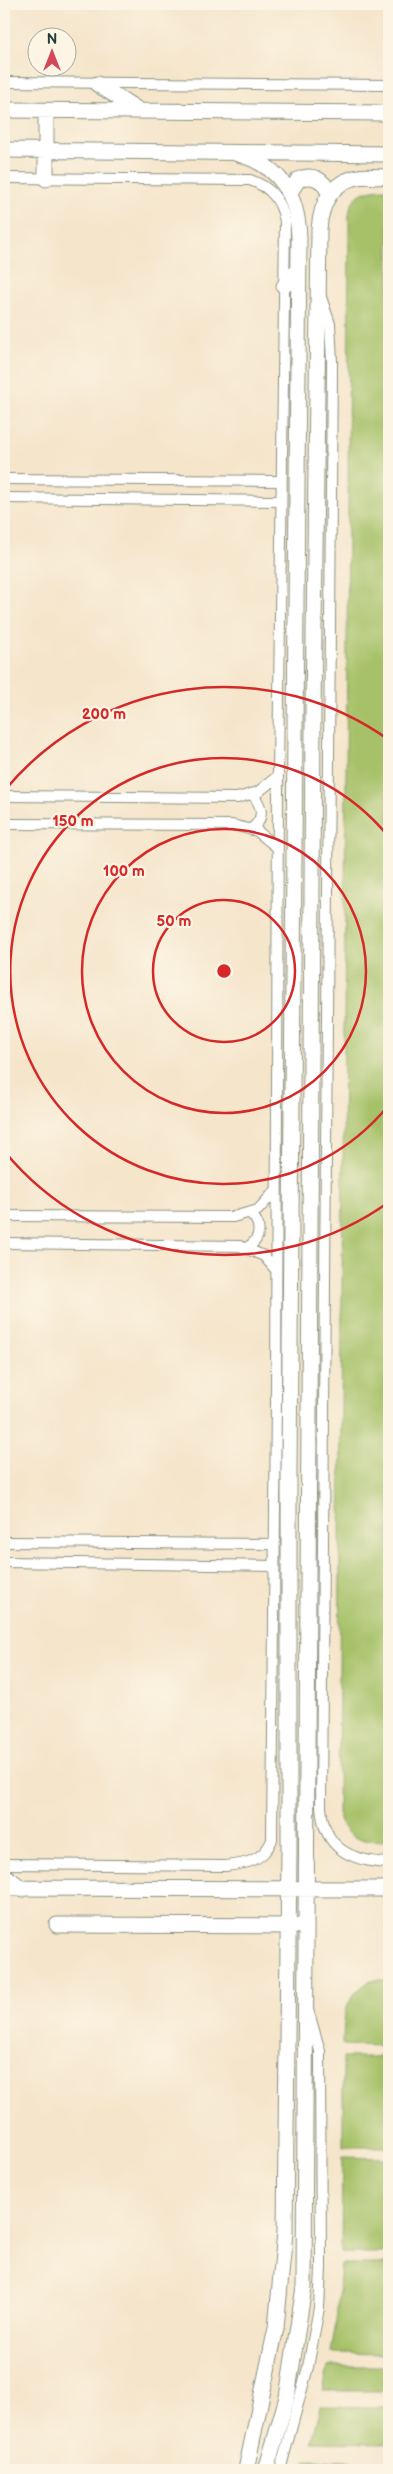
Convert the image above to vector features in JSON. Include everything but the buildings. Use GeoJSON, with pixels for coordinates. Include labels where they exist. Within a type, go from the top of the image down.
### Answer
{"type":"FeatureCollection","features":[{"type":"Feature","properties":{"kind":"street"},"geometry":{"type":"LineString","coordinates":[[4,82],[389,85]]}},
{"type":"Feature","properties":{"kind":"street"},"geometry":{"type":"LineString","coordinates":[[98,84],[140,111]]}},
{"type":"Feature","properties":{"kind":"street"},"geometry":{"type":"LineString","coordinates":[[4,110],[389,113]]}},
{"type":"Feature","properties":{"kind":"street"},"geometry":{"type":"LineString","coordinates":[[46,111],[46,179]]}},
{"type":"Feature","properties":{"kind":"street"},"geometry":{"type":"LineString","coordinates":[[4,150],[389,154]]}},
{"type":"Feature","properties":{"kind":"street"},"geometry":{"type":"LineString","coordinates":[[235,153],[261,163],[272,171],[290,192],[298,220],[299,269],[287,665],[285,1160],[276,1190],[274,1566],[280,1763],[289,1888],[285,2232],[282,2282],[266,2386],[249,2470]]}},
{"type":"Feature","properties":{"kind":"street"},"geometry":{"type":"LineString","coordinates":[[389,176],[350,179],[329,194],[321,210],[320,219],[317,290],[311,1183],[314,1762],[321,1815],[330,1838],[342,1851],[357,1859],[389,1862]]}},
{"type":"Feature","properties":{"kind":"street"},"geometry":{"type":"LineString","coordinates":[[290,192],[298,180],[313,177],[325,184],[329,194]]}},
{"type":"Feature","properties":{"kind":"street"},"geometry":{"type":"LineString","coordinates":[[4,178],[222,178],[250,180],[260,184],[273,194],[282,207],[285,221],[280,502],[287,665],[278,776],[278,848],[285,1160],[292,1183],[280,1763],[272,1840],[264,1853],[248,1863],[225,1866],[4,1864]]}},
{"type":"Feature","properties":{"kind":"street"},"geometry":{"type":"LineString","coordinates":[[284,286],[299,269]]}},
{"type":"Feature","properties":{"kind":"street"},"geometry":{"type":"LineString","coordinates":[[266,2470],[287,2397],[304,2287],[304,1997],[306,1888],[314,1762],[332,355],[330,324],[317,290]]}},
{"type":"Feature","properties":{"kind":"street"},"geometry":{"type":"LineString","coordinates":[[4,479],[281,480]]}},
{"type":"Feature","properties":{"kind":"street"},"geometry":{"type":"LineString","coordinates":[[4,498],[280,502]]}},
{"type":"Feature","properties":{"kind":"street"},"geometry":{"type":"LineString","coordinates":[[4,796],[237,798],[264,789],[278,776]]}},
{"type":"Feature","properties":{"kind":"street"},"geometry":{"type":"LineString","coordinates":[[250,828],[258,822],[262,813],[259,803],[252,794]]}},
{"type":"Feature","properties":{"kind":"street"},"geometry":{"type":"LineString","coordinates":[[4,824],[224,825],[250,828],[264,835],[278,848]]}},
{"type":"Feature","properties":{"kind":"street"},"geometry":{"type":"LineString","coordinates":[[292,1183],[311,1183]]}},
{"type":"Feature","properties":{"kind":"street"},"geometry":{"type":"LineString","coordinates":[[4,1216],[233,1217],[250,1214],[265,1204],[276,1190]]}},
{"type":"Feature","properties":{"kind":"street"},"geometry":{"type":"LineString","coordinates":[[248,1247],[256,1240],[258,1234],[258,1223],[250,1214]]}},
{"type":"Feature","properties":{"kind":"street"},"geometry":{"type":"LineString","coordinates":[[4,1243],[248,1247],[264,1256],[276,1270]]}},
{"type":"Feature","properties":{"kind":"street"},"geometry":{"type":"LineString","coordinates":[[4,1542],[274,1544]]}},
{"type":"Feature","properties":{"kind":"street"},"geometry":{"type":"LineString","coordinates":[[4,1562],[274,1566]]}},
{"type":"Feature","properties":{"kind":"street"},"geometry":{"type":"LineString","coordinates":[[4,1875],[24,1889]]}},
{"type":"Feature","properties":{"kind":"street"},"geometry":{"type":"LineString","coordinates":[[4,1888],[389,1889]]}},
{"type":"Feature","properties":{"kind":"street"},"geometry":{"type":"LineString","coordinates":[[57,1925],[306,1926]]}},
{"type":"Feature","properties":{"kind":"street"},"geometry":{"type":"LineString","coordinates":[[280,2470],[309,2359],[319,2308],[321,2269],[320,2051],[304,1997]]}},
{"type":"Feature","properties":{"kind":"green space"},"geometry":{"type":"Polygon","coordinates":[[[389,189],[389,1841],[363,1840],[350,1835],[341,1822],[338,1812],[349,217],[350,209],[357,197],[367,191],[389,189]]]}},
{"type":"Feature","properties":{"kind":"green space"},"geometry":{"type":"Polygon","coordinates":[[[371,1980],[389,1980],[389,2046],[343,2045],[345,2016],[350,2001],[371,1980]]]}},
{"type":"Feature","properties":{"kind":"green space"},"geometry":{"type":"Polygon","coordinates":[[[343,2057],[389,2057],[389,2147],[343,2147],[343,2057]]]}},
{"type":"Feature","properties":{"kind":"green space"},"geometry":{"type":"Polygon","coordinates":[[[342,2157],[389,2158],[389,2253],[341,2253],[342,2157]]]}},
{"type":"Feature","properties":{"kind":"green space"},"geometry":{"type":"Polygon","coordinates":[[[341,2264],[389,2264],[389,2354],[331,2353],[336,2322],[341,2264]]]}},
{"type":"Feature","properties":{"kind":"green space"},"geometry":{"type":"Polygon","coordinates":[[[328,2366],[389,2366],[389,2391],[323,2391],[328,2366]]]}},
{"type":"Feature","properties":{"kind":"green space"},"geometry":{"type":"Polygon","coordinates":[[[321,2406],[389,2407],[389,2443],[312,2442],[321,2406]]]}},
{"type":"Feature","properties":{"kind":"green space"},"geometry":{"type":"Polygon","coordinates":[[[305,2460],[351,2461],[351,2470],[303,2470],[305,2460]]]}}]}
